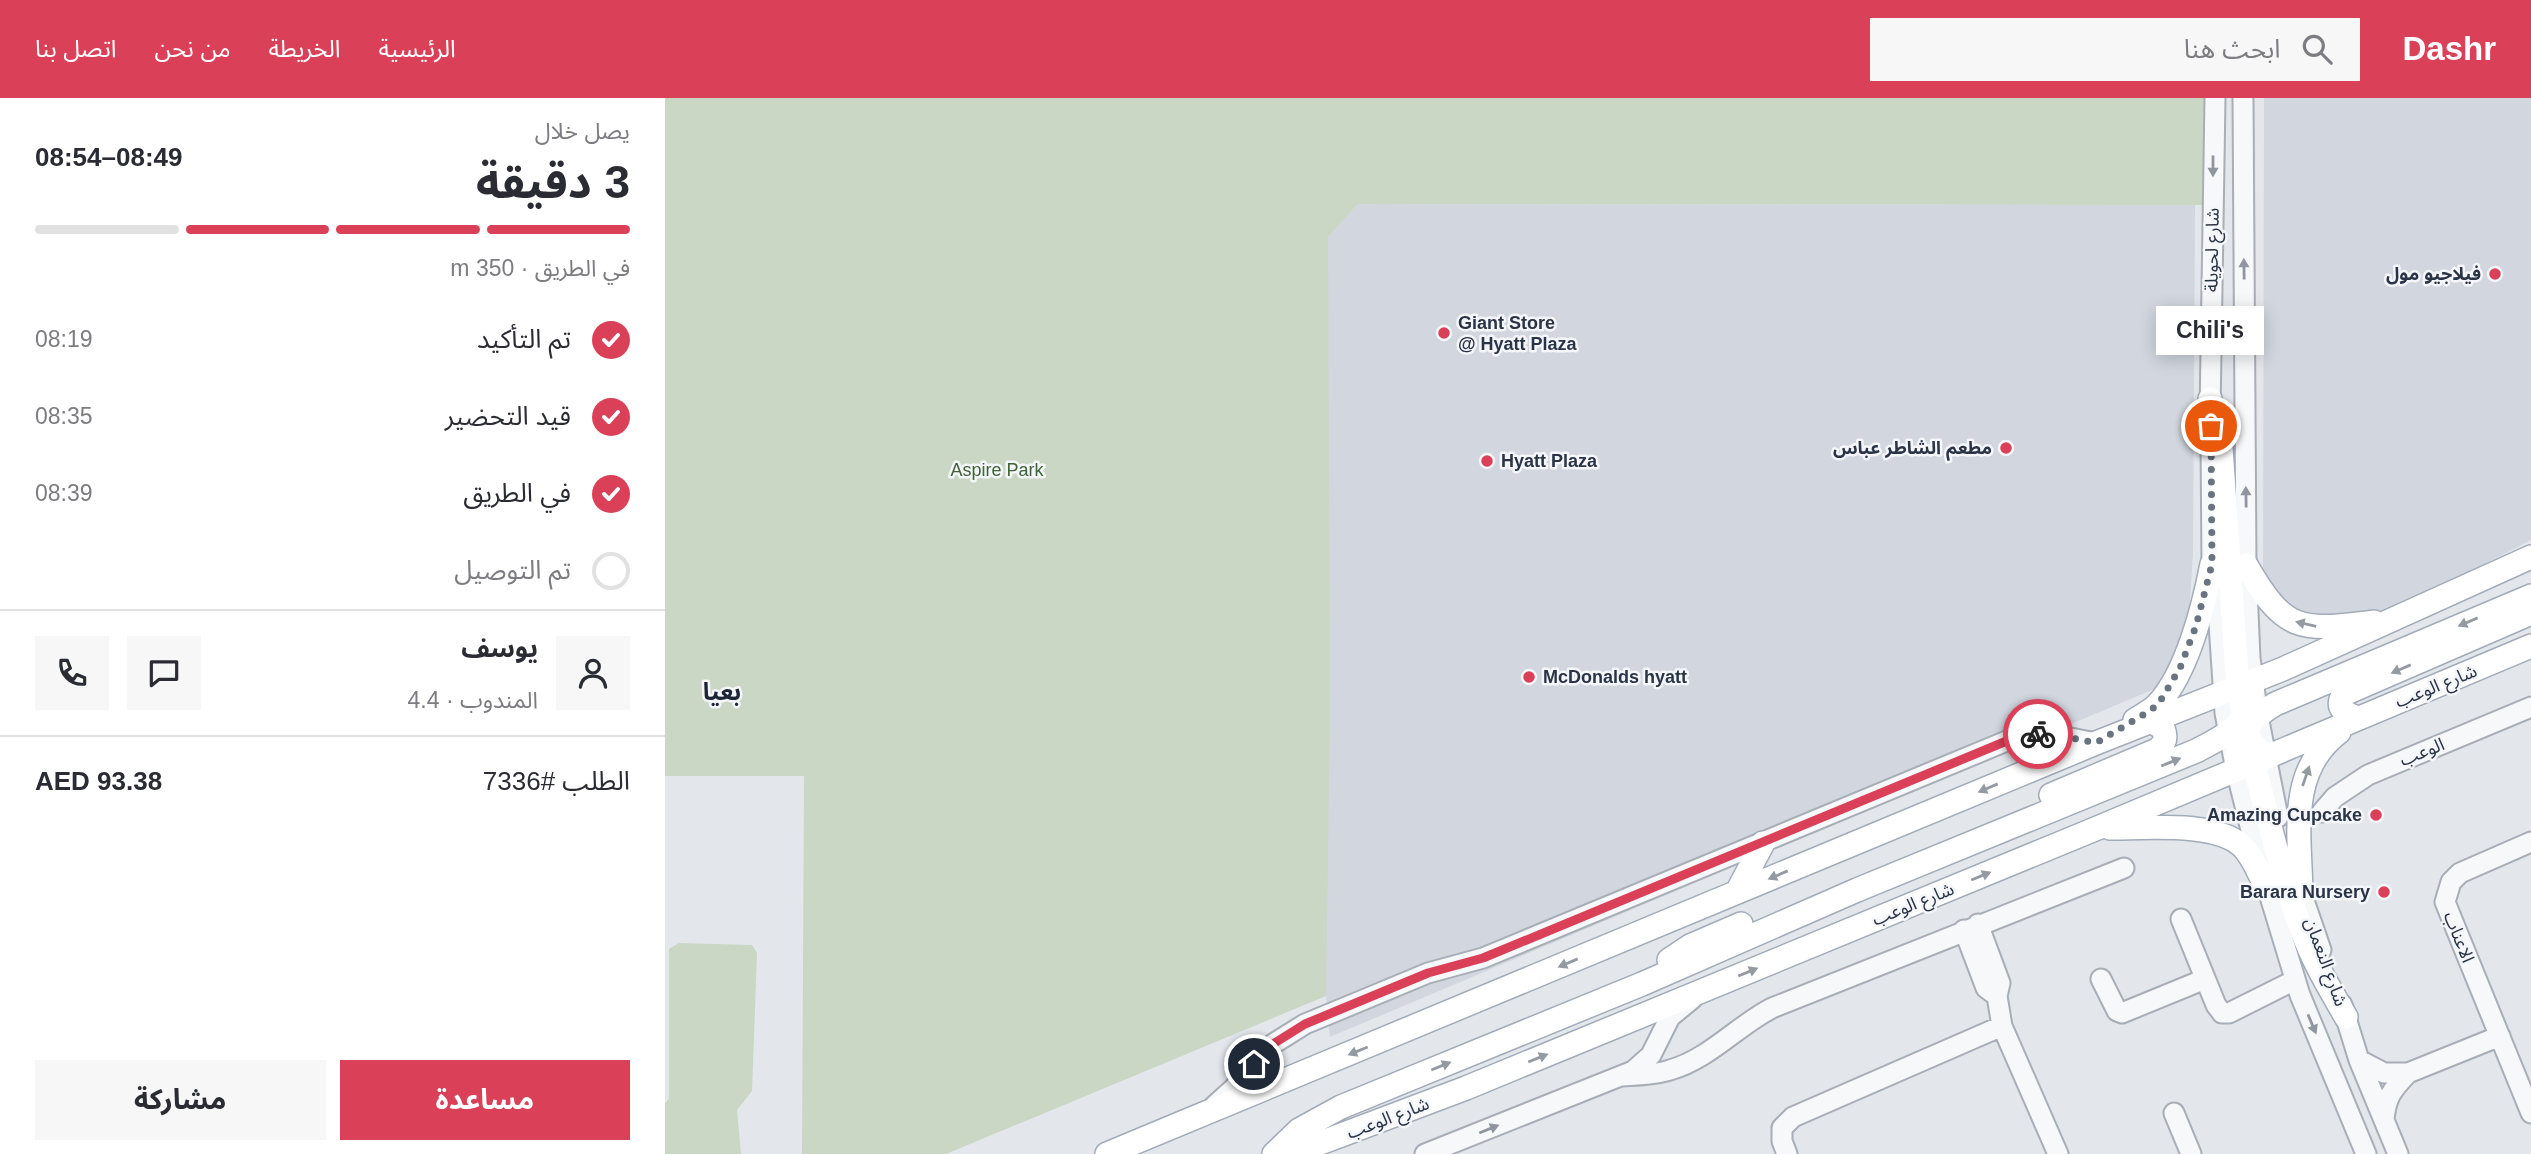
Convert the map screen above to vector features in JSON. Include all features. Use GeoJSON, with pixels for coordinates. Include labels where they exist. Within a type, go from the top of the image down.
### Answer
{"type":"FeatureCollection","features":[{"type":"Feature","properties":{"kind":"main road"},"geometry":{"type":"LineString","coordinates":[[2210,399],[2221,448],[2238,688],[2233,704],[2243,725],[2270,832],[2302,932],[2326,983],[2346,1017]]}},
{"type":"Feature","properties":{"kind":"main road"},"geometry":{"type":"LineString","coordinates":[[1107,1154],[2096,743],[2238,688],[2398,619],[2531,557]]}},
{"type":"Feature","properties":{"kind":"main road"},"geometry":{"type":"LineString","coordinates":[[2096,743],[2151,710],[2168,692],[2196,626],[2212,564]]}},
{"type":"Feature","properties":{"kind":"main road"},"geometry":{"type":"LineString","coordinates":[[2246,565],[2270,603],[2285,617],[2294,621],[2331,627],[2398,619]]}},
{"type":"Feature","properties":{"kind":"main road"},"geometry":{"type":"LineString","coordinates":[[1274,1154],[1299,1130],[1341,1107],[1641,984],[1857,890],[2182,758],[2243,725],[2286,697],[2531,596]]}},
{"type":"Feature","properties":{"kind":"main road"},"geometry":{"type":"LineString","coordinates":[[2358,718],[2341,708],[2344,694],[2531,613]]}},
{"type":"Feature","properties":{"kind":"main road","name":"شارع الوعب"},"geometry":{"type":"LineString","coordinates":[[1291,1154],[1466,1088],[2529,648]]}},
{"type":"Feature","properties":{"kind":"main road"},"geometry":{"type":"LineString","coordinates":[[2301,893],[2300,801],[2306,775],[2317,752],[2358,718]]}},
{"type":"Feature","properties":{"kind":"main road"},"geometry":{"type":"LineString","coordinates":[[1641,984],[1690,946],[2157,750],[2165,741],[2166,734],[2163,728],[2152,722]]}},
{"type":"Feature","properties":{"kind":"main road"},"geometry":{"type":"LineString","coordinates":[[2100,827],[2220,833],[2242,845],[2267,889]]}},
{"type":"Feature","properties":{"kind":"main road"},"geometry":{"type":"LineString","coordinates":[[1737,892],[1763,843]]}},
{"type":"Feature","properties":{"kind":"street"},"geometry":{"type":"LineString","coordinates":[[2215,99],[2243,99]]}},
{"type":"Feature","properties":{"kind":"street","name":"شارع لحويلة"},"geometry":{"type":"LineString","coordinates":[[2215,99],[2210,399],[2212,564],[2218,609],[2238,688]]}},
{"type":"Feature","properties":{"kind":"street","name":"شارع لحويلة"},"geometry":{"type":"LineString","coordinates":[[2238,688],[2250,658],[2246,565],[2243,99]]}},
{"type":"Feature","properties":{"kind":"street"},"geometry":{"type":"LineString","coordinates":[[2238,688],[2243,725]]}},
{"type":"Feature","properties":{"kind":"street","name":"الوعب"},"geometry":{"type":"LineString","coordinates":[[2322,811],[2343,791],[2368,775],[2531,707]]}},
{"type":"Feature","properties":{"kind":"street"},"geometry":{"type":"LineString","coordinates":[[1197,1118],[1223,1099],[1273,1044],[1305,1024],[1428,973],[1483,958],[2009,740],[2050,734],[2096,743]]}},
{"type":"Feature","properties":{"kind":"street","name":"شارع النعمان"},"geometry":{"type":"LineString","coordinates":[[2252,763],[2267,889],[2295,981],[2365,1154]]}},
{"type":"Feature","properties":{"kind":"street","name":"شارع النعمان"},"geometry":{"type":"LineString","coordinates":[[2252,763],[2280,825],[2301,893],[2346,1017],[2358,1060],[2398,1154]]}},
{"type":"Feature","properties":{"kind":"street","name":"الاعناب"},"geometry":{"type":"LineString","coordinates":[[2531,842],[2460,873],[2451,882],[2445,902],[2531,1113]]}},
{"type":"Feature","properties":{"kind":"street"},"geometry":{"type":"LineString","coordinates":[[1622,1076],[1661,1073],[1696,1058],[1750,1020],[1773,1008],[2124,868]]}},
{"type":"Feature","properties":{"kind":"street"},"geometry":{"type":"LineString","coordinates":[[2181,919],[2216,1005],[2222,1013],[2229,1013],[2295,981]]}},
{"type":"Feature","properties":{"kind":"street"},"geometry":{"type":"LineString","coordinates":[[1971,927],[2000,983],[1997,996],[2002,1026],[2058,1154]]}},
{"type":"Feature","properties":{"kind":"street"},"geometry":{"type":"LineString","coordinates":[[2101,979],[2117,1012],[2122,1013],[2205,979]]}},
{"type":"Feature","properties":{"kind":"street"},"geometry":{"type":"LineString","coordinates":[[1425,1154],[1622,1076],[1643,1064],[1670,1017],[1704,990]]}},
{"type":"Feature","properties":{"kind":"street"},"geometry":{"type":"LineString","coordinates":[[1787,1154],[1782,1128],[1793,1117],[2002,1026]]}},
{"type":"Feature","properties":{"kind":"street"},"geometry":{"type":"LineString","coordinates":[[2358,1060],[2384,1073],[2408,1073],[2500,1036]]}},
{"type":"Feature","properties":{"kind":"street"},"geometry":{"type":"LineString","coordinates":[[1656,1044],[1664,1055],[1670,1058],[1696,1058]]}},
{"type":"Feature","properties":{"kind":"street"},"geometry":{"type":"LineString","coordinates":[[2384,1121],[2391,1091],[2408,1073]]}},
{"type":"Feature","properties":{"kind":"street"},"geometry":{"type":"LineString","coordinates":[[2174,1113],[2191,1154]]}},
{"type":"Feature","properties":{"kind":"shaded area","name":"فيلاجيو مول"},"geometry":{"type":"Polygon","coordinates":[[[2264,98],[2531,98],[2531,540],[2368,624],[2296,624],[2263,582],[2264,98]]]}},
{"type":"Feature","properties":{"kind":"shaded area"},"geometry":{"type":"Polygon","coordinates":[[[1358,204],[2195,205],[2193,553],[2185,676],[1330,1037],[1326,996],[1328,237],[1358,204]]]}},
{"type":"Feature","properties":{"kind":"green space","name":"Aspire Park"},"geometry":{"type":"Polygon","coordinates":[[[665,98],[2209,98],[2208,205],[1358,204],[1328,237],[1330,703],[1326,996],[946,1154],[802,1154],[804,776],[665,776],[665,98]]]}},
{"type":"Feature","properties":{"kind":"green space"},"geometry":{"type":"Polygon","coordinates":[[[679,943],[752,945],[757,953],[752,1091],[737,1110],[741,1154],[665,1154],[665,1103],[669,1099],[669,949],[679,943]]]}},
{"type":"Feature","properties":{"kind":"way so far"},"geometry":{"type":"LineString","coordinates":[[2038,734],[2096,743],[2151,710],[2168,692],[2203,606],[2212,564],[2211,426]]}},
{"type":"Feature","properties":{"kind":"place","name":"فيلاجيو مول"},"geometry":{"type":"Point","coordinates":[2495,274]}},
{"type":"Feature","properties":{"kind":"place","name":"Giant Store @ Hyatt Plaza"},"geometry":{"type":"Point","coordinates":[1444,333]}},
{"type":"Feature","properties":{"kind":"place","name":"Chili's"},"geometry":{"type":"Point","coordinates":[2211,426]}},
{"type":"Feature","properties":{"kind":"place","name":"مطعم الشاطر عباس"},"geometry":{"type":"Point","coordinates":[2006,448]}},
{"type":"Feature","properties":{"kind":"place","name":"Hyatt Plaza"},"geometry":{"type":"Point","coordinates":[1487,461]}},
{"type":"Feature","properties":{"kind":"place","name":"McDonalds hyatt"},"geometry":{"type":"Point","coordinates":[1529,677]}},
{"type":"Feature","properties":{"kind":"place","name":"Amazing Cupcake"},"geometry":{"type":"Point","coordinates":[2376,815]}},
{"type":"Feature","properties":{"kind":"place","name":"Barara Nursery"},"geometry":{"type":"Point","coordinates":[2384,892]}},
{"type":"Feature","properties":{"kind":"district","name":"بعيا"},"geometry":{"type":"Point","coordinates":[722,692]}},
{"type":"Feature","properties":{"kind":"route"},"geometry":{"type":"LineString","coordinates":[[1254,1064],[1273,1044],[1305,1024],[1326,1015],[1428,973],[1483,958],[2009,740],[2038,734]]}}]}
